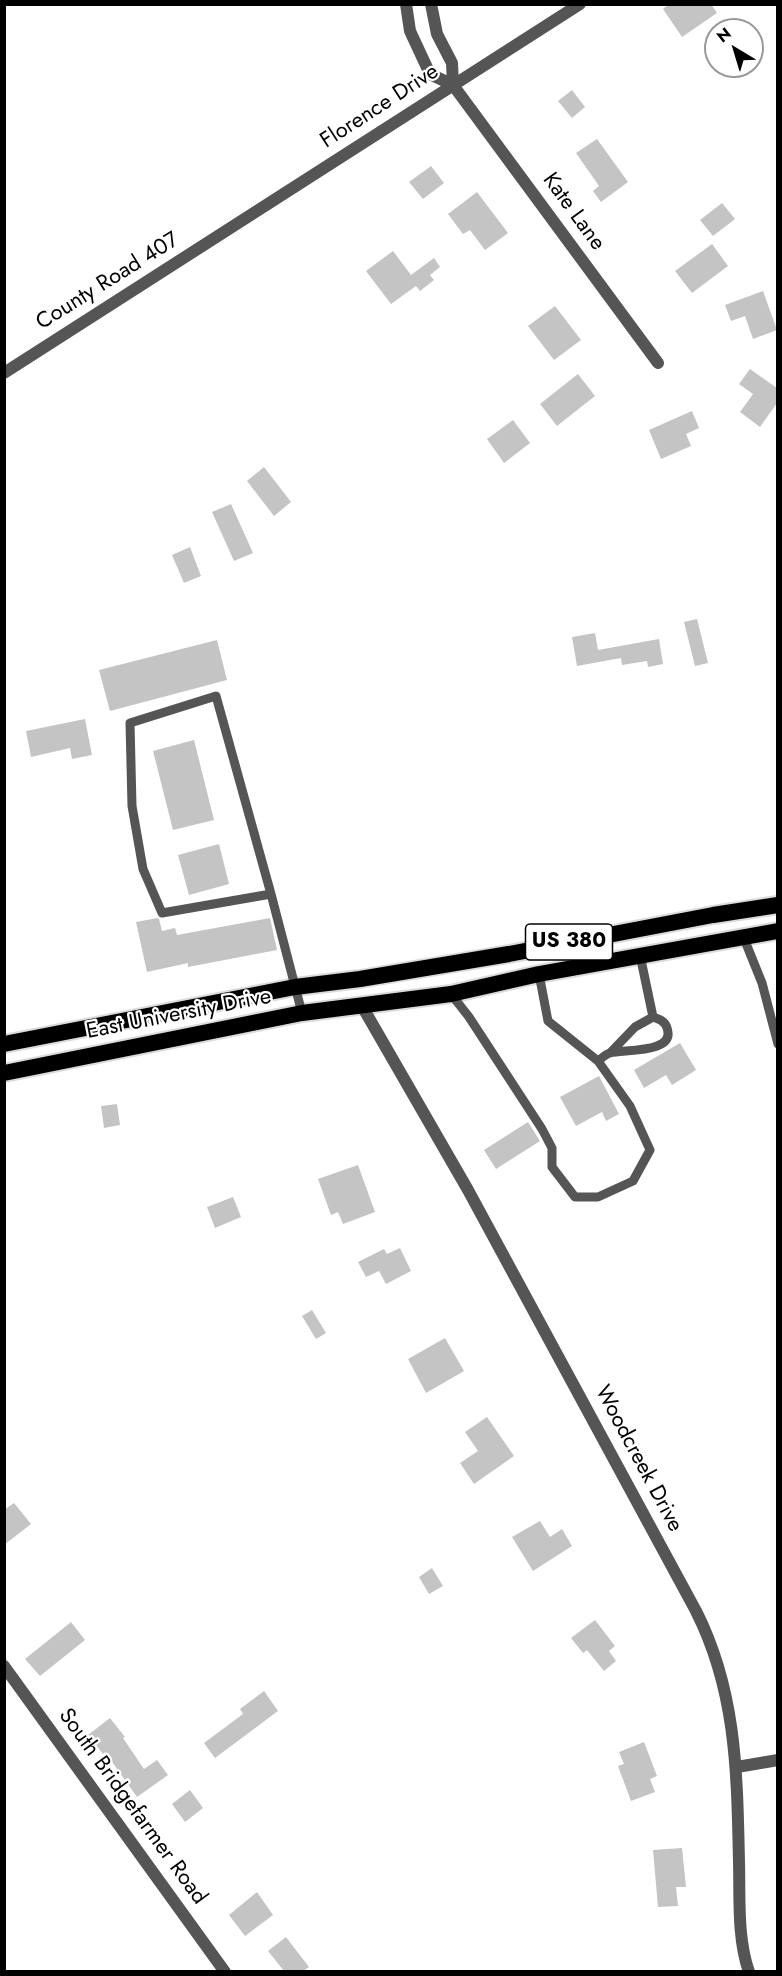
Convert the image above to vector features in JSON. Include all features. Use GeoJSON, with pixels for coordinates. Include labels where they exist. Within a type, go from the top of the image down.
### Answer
{"type":"FeatureCollection","features":[{"type":"Feature","properties":{"kind":"highway","name":"East University Drive"},"geometry":{"type":"LineString","coordinates":[[4,1044],[295,987],[360,979],[777,904]]}},
{"type":"Feature","properties":{"kind":"highway","name":"US 380"},"geometry":{"type":"LineString","coordinates":[[362,1006],[451,994],[539,974],[777,931]]}},
{"type":"Feature","properties":{"kind":"highway","name":"East University Drive"},"geometry":{"type":"LineString","coordinates":[[4,1073],[302,1013],[362,1006]]}},
{"type":"Feature","properties":{"kind":"street"},"geometry":{"type":"LineString","coordinates":[[406,4],[410,31],[430,75],[453,86],[452,63],[437,34],[431,4]]}},
{"type":"Feature","properties":{"kind":"street","name":"Florence Drive"},"geometry":{"type":"LineString","coordinates":[[204,246],[580,4]]}},
{"type":"Feature","properties":{"kind":"street","name":"Kate Lane"},"geometry":{"type":"LineString","coordinates":[[453,86],[658,363]]}},
{"type":"Feature","properties":{"kind":"street","name":"County Road 407"},"geometry":{"type":"LineString","coordinates":[[4,373],[204,246]]}},
{"type":"Feature","properties":{"kind":"street","name":"Woodcreek Drive"},"geometry":{"type":"LineString","coordinates":[[362,1006],[468,1190],[703,1624],[725,1690],[737,1767],[741,1931],[749,1971]]}},
{"type":"Feature","properties":{"kind":"street","name":"South Bridgefarmer Road"},"geometry":{"type":"LineString","coordinates":[[4,1666],[225,1971]]}},
{"type":"Feature","properties":{"kind":"street"},"geometry":{"type":"LineString","coordinates":[[737,1767],[777,1760]]}},
{"type":"Feature","properties":{"kind":"lane"},"geometry":{"type":"LineString","coordinates":[[272,894],[162,913],[143,869],[132,806],[130,723],[216,696],[272,894],[302,1013]]}},
{"type":"Feature","properties":{"kind":"lane"},"geometry":{"type":"LineString","coordinates":[[743,936],[762,983],[777,1044]]}},
{"type":"Feature","properties":{"kind":"lane"},"geometry":{"type":"LineString","coordinates":[[640,955],[653,1017]]}},
{"type":"Feature","properties":{"kind":"lane"},"geometry":{"type":"LineString","coordinates":[[451,994],[469,1017],[542,1129],[552,1148],[552,1167],[575,1197],[598,1197],[633,1181],[650,1150],[630,1106],[598,1061],[548,1021],[539,974]]}},
{"type":"Feature","properties":{"kind":"lane"},"geometry":{"type":"LineString","coordinates":[[610,1053],[656,1047],[664,1042],[668,1038],[668,1028],[664,1022],[653,1017]]}},
{"type":"Feature","properties":{"kind":"lane"},"geometry":{"type":"LineString","coordinates":[[598,1061],[610,1053],[635,1028],[653,1017]]}},
{"type":"Feature","properties":{"kind":"building"},"geometry":{"type":"Polygon","coordinates":[[[669,4],[711,4],[717,13],[710,18],[704,18],[704,22],[682,37],[663,9],[669,4]]]}},
{"type":"Feature","properties":{"kind":"building"},"geometry":{"type":"Polygon","coordinates":[[[572,90],[585,107],[572,118],[558,101],[572,90]]]}},
{"type":"Feature","properties":{"kind":"building"},"geometry":{"type":"Polygon","coordinates":[[[597,139],[628,182],[601,202],[593,191],[599,186],[576,153],[597,139]]]}},
{"type":"Feature","properties":{"kind":"building"},"geometry":{"type":"Polygon","coordinates":[[[431,166],[444,183],[423,199],[409,182],[431,166]]]}},
{"type":"Feature","properties":{"kind":"building"},"geometry":{"type":"Polygon","coordinates":[[[477,192],[508,233],[485,250],[470,230],[463,234],[448,214],[477,192]]]}},
{"type":"Feature","properties":{"kind":"building"},"geometry":{"type":"Polygon","coordinates":[[[722,203],[735,219],[713,236],[700,220],[722,203]]]}},
{"type":"Feature","properties":{"kind":"building"},"geometry":{"type":"Polygon","coordinates":[[[712,244],[728,266],[692,293],[675,271],[712,244]]]}},
{"type":"Feature","properties":{"kind":"building"},"geometry":{"type":"Polygon","coordinates":[[[393,251],[411,275],[434,258],[440,267],[430,275],[434,280],[420,291],[416,286],[391,304],[366,271],[393,251]]]}},
{"type":"Feature","properties":{"kind":"building"},"geometry":{"type":"Polygon","coordinates":[[[763,291],[777,330],[753,339],[745,316],[731,321],[725,305],[763,291]]]}},
{"type":"Feature","properties":{"kind":"building"},"geometry":{"type":"Polygon","coordinates":[[[555,306],[581,340],[554,360],[528,326],[555,306]]]}},
{"type":"Feature","properties":{"kind":"building"},"geometry":{"type":"Polygon","coordinates":[[[750,369],[777,388],[777,403],[760,427],[740,412],[753,394],[739,384],[750,369]]]}},
{"type":"Feature","properties":{"kind":"building"},"geometry":{"type":"Polygon","coordinates":[[[578,374],[595,396],[557,426],[540,404],[578,374]]]}},
{"type":"Feature","properties":{"kind":"building"},"geometry":{"type":"Polygon","coordinates":[[[692,411],[699,428],[686,434],[691,446],[661,459],[649,430],[692,411]]]}},
{"type":"Feature","properties":{"kind":"building"},"geometry":{"type":"Polygon","coordinates":[[[513,420],[530,443],[504,463],[487,439],[513,420]]]}},
{"type":"Feature","properties":{"kind":"building"},"geometry":{"type":"Polygon","coordinates":[[[264,467],[291,502],[274,516],[247,481],[264,467]]]}},
{"type":"Feature","properties":{"kind":"building"},"geometry":{"type":"Polygon","coordinates":[[[231,504],[253,553],[234,561],[212,512],[231,504]]]}},
{"type":"Feature","properties":{"kind":"building"},"geometry":{"type":"Polygon","coordinates":[[[190,547],[201,576],[184,583],[172,555],[190,547]]]}},
{"type":"Feature","properties":{"kind":"building"},"geometry":{"type":"Polygon","coordinates":[[[697,619],[708,663],[695,666],[684,622],[697,619]]]}},
{"type":"Feature","properties":{"kind":"building"},"geometry":{"type":"Polygon","coordinates":[[[595,633],[598,650],[659,639],[663,664],[648,667],[647,661],[622,665],[621,658],[577,666],[572,637],[595,633]]]}},
{"type":"Feature","properties":{"kind":"building"},"geometry":{"type":"Polygon","coordinates":[[[217,640],[227,680],[110,711],[99,670],[217,640]]]}},
{"type":"Feature","properties":{"kind":"building"},"geometry":{"type":"Polygon","coordinates":[[[85,719],[92,755],[72,759],[70,748],[31,757],[26,731],[85,719]]]}},
{"type":"Feature","properties":{"kind":"building"},"geometry":{"type":"Polygon","coordinates":[[[194,740],[214,820],[173,830],[153,751],[194,740]]]}},
{"type":"Feature","properties":{"kind":"building"},"geometry":{"type":"Polygon","coordinates":[[[219,844],[229,884],[189,895],[178,855],[219,844]]]}},
{"type":"Feature","properties":{"kind":"building"},"geometry":{"type":"Polygon","coordinates":[[[157,918],[162,931],[175,928],[177,935],[270,918],[277,950],[188,967],[188,963],[147,972],[136,922],[157,918]]]}},
{"type":"Feature","properties":{"kind":"building"},"geometry":{"type":"Polygon","coordinates":[[[680,1043],[696,1070],[672,1085],[666,1075],[644,1088],[634,1070],[680,1043]]]}},
{"type":"Feature","properties":{"kind":"building"},"geometry":{"type":"Polygon","coordinates":[[[599,1076],[619,1114],[606,1121],[602,1112],[576,1126],[560,1097],[599,1076]]]}},
{"type":"Feature","properties":{"kind":"building"},"geometry":{"type":"Polygon","coordinates":[[[117,1104],[120,1125],[104,1128],[101,1106],[117,1104]]]}},
{"type":"Feature","properties":{"kind":"building"},"geometry":{"type":"Polygon","coordinates":[[[528,1122],[540,1141],[496,1169],[484,1150],[528,1122]]]}},
{"type":"Feature","properties":{"kind":"building"},"geometry":{"type":"Polygon","coordinates":[[[358,1165],[375,1212],[343,1224],[338,1212],[331,1215],[318,1179],[358,1165]]]}},
{"type":"Feature","properties":{"kind":"building"},"geometry":{"type":"Polygon","coordinates":[[[233,1197],[241,1217],[215,1228],[207,1207],[233,1197]]]}},
{"type":"Feature","properties":{"kind":"building"},"geometry":{"type":"Polygon","coordinates":[[[400,1248],[411,1271],[386,1284],[379,1271],[366,1277],[358,1262],[384,1249],[387,1254],[400,1248]]]}},
{"type":"Feature","properties":{"kind":"building"},"geometry":{"type":"Polygon","coordinates":[[[312,1310],[326,1333],[316,1339],[302,1316],[312,1310]]]}},
{"type":"Feature","properties":{"kind":"building"},"geometry":{"type":"Polygon","coordinates":[[[445,1338],[464,1371],[426,1393],[408,1359],[445,1338]]]}},
{"type":"Feature","properties":{"kind":"building"},"geometry":{"type":"Polygon","coordinates":[[[487,1417],[514,1456],[474,1484],[460,1463],[478,1451],[465,1432],[487,1417]]]}},
{"type":"Feature","properties":{"kind":"building"},"geometry":{"type":"Polygon","coordinates":[[[14,1503],[31,1524],[4,1545],[4,1510],[14,1503]]]}},
{"type":"Feature","properties":{"kind":"building"},"geometry":{"type":"Polygon","coordinates":[[[540,1521],[550,1537],[562,1529],[572,1546],[533,1571],[512,1537],[540,1521]]]}},
{"type":"Feature","properties":{"kind":"building"},"geometry":{"type":"Polygon","coordinates":[[[432,1568],[443,1586],[429,1594],[419,1577],[432,1568]]]}},
{"type":"Feature","properties":{"kind":"building"},"geometry":{"type":"Polygon","coordinates":[[[595,1620],[615,1646],[609,1651],[616,1661],[604,1671],[587,1650],[583,1653],[571,1638],[595,1620]]]}},
{"type":"Feature","properties":{"kind":"building"},"geometry":{"type":"Polygon","coordinates":[[[71,1622],[85,1640],[40,1676],[25,1659],[71,1622]]]}},
{"type":"Feature","properties":{"kind":"building"},"geometry":{"type":"Polygon","coordinates":[[[264,1691],[278,1711],[215,1758],[204,1743],[243,1714],[240,1709],[264,1691]]]}},
{"type":"Feature","properties":{"kind":"building"},"geometry":{"type":"Polygon","coordinates":[[[110,1718],[125,1737],[123,1738],[144,1769],[157,1760],[168,1775],[137,1797],[105,1752],[103,1754],[88,1735],[110,1718]]]}},
{"type":"Feature","properties":{"kind":"building"},"geometry":{"type":"Polygon","coordinates":[[[644,1742],[657,1776],[650,1779],[655,1792],[631,1801],[618,1766],[624,1764],[619,1752],[644,1742]]]}},
{"type":"Feature","properties":{"kind":"building"},"geometry":{"type":"Polygon","coordinates":[[[190,1790],[203,1808],[185,1822],[172,1804],[190,1790]]]}},
{"type":"Feature","properties":{"kind":"building"},"geometry":{"type":"Polygon","coordinates":[[[682,1848],[686,1887],[676,1887],[678,1906],[658,1907],[653,1850],[682,1848]]]}},
{"type":"Feature","properties":{"kind":"building"},"geometry":{"type":"Polygon","coordinates":[[[257,1892],[273,1915],[245,1936],[229,1915],[257,1892]]]}},
{"type":"Feature","properties":{"kind":"building"},"geometry":{"type":"Polygon","coordinates":[[[286,1937],[309,1967],[303,1971],[284,1971],[268,1951],[286,1937]]]}}]}
